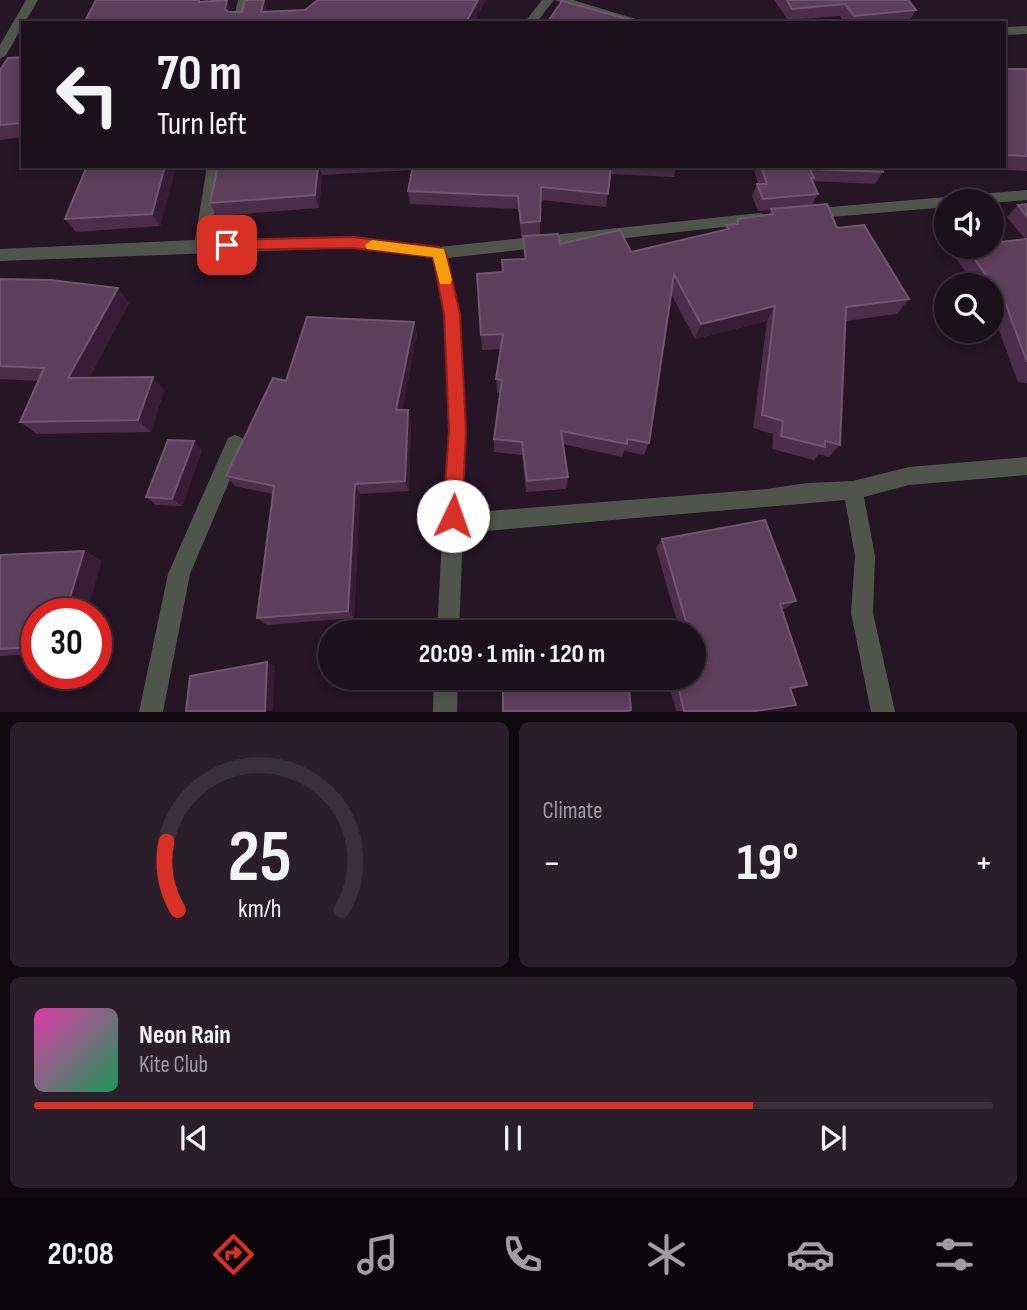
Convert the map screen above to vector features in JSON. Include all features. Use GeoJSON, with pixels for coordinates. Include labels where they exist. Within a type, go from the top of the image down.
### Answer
{"type":"FeatureCollection","features":[{"type":"Feature","properties":{"kind":"street"},"geometry":{"type":"LineString","coordinates":[[0,55],[32,0]]}},
{"type":"Feature","properties":{"kind":"street"},"geometry":{"type":"LineString","coordinates":[[239,21],[244,0]]}},
{"type":"Feature","properties":{"kind":"street"},"geometry":{"type":"LineString","coordinates":[[532,21],[548,0]]}},
{"type":"Feature","properties":{"kind":"street"},"geometry":{"type":"LineString","coordinates":[[560,0],[636,21]]}},
{"type":"Feature","properties":{"kind":"street"},"geometry":{"type":"LineString","coordinates":[[1006,31],[1027,30]]}},
{"type":"Feature","properties":{"kind":"street"},"geometry":{"type":"LineString","coordinates":[[202,246],[214,168]]}},
{"type":"Feature","properties":{"kind":"street"},"geometry":{"type":"LineString","coordinates":[[1004,197],[1027,195]]}},
{"type":"Feature","properties":{"kind":"street"},"geometry":{"type":"LineString","coordinates":[[796,215],[934,203]]}},
{"type":"Feature","properties":{"kind":"street"},"geometry":{"type":"LineString","coordinates":[[0,255],[352,242],[439,253],[769,217]]}},
{"type":"Feature","properties":{"kind":"street"},"geometry":{"type":"LineString","coordinates":[[439,253],[452,314],[457,430],[448,620]]}},
{"type":"Feature","properties":{"kind":"street"},"geometry":{"type":"LineString","coordinates":[[151,712],[179,574],[235,444]]}},
{"type":"Feature","properties":{"kind":"street"},"geometry":{"type":"LineString","coordinates":[[452,524],[853,489],[909,476],[1027,466]]}},
{"type":"Feature","properties":{"kind":"street"},"geometry":{"type":"LineString","coordinates":[[853,489],[865,556],[862,613],[883,712]]}},
{"type":"Feature","properties":{"kind":"street"},"geometry":{"type":"LineString","coordinates":[[444,712],[445,690]]}},
{"type":"Feature","properties":{"kind":"building"},"geometry":{"type":"Polygon","coordinates":[[[96,0],[227,0],[225,9],[228,12],[242,12],[245,0],[264,0],[261,12],[305,10],[318,0],[478,0],[467,21],[85,21],[96,0]]]}},
{"type":"Feature","properties":{"kind":"building"},"geometry":{"type":"Polygon","coordinates":[[[787,0],[908,0],[916,10],[854,16],[845,4],[792,9],[787,0]]]}},
{"type":"Feature","properties":{"kind":"building"},"geometry":{"type":"Polygon","coordinates":[[[562,1],[635,21],[548,21],[562,1]]]}},
{"type":"Feature","properties":{"kind":"building"},"geometry":{"type":"Polygon","coordinates":[[[21,57],[21,123],[0,125],[0,70],[8,58],[21,57]]]}},
{"type":"Feature","properties":{"kind":"building"},"geometry":{"type":"Polygon","coordinates":[[[1006,69],[1027,69],[1027,156],[1006,155],[1006,69]]]}},
{"type":"Feature","properties":{"kind":"building"},"geometry":{"type":"Polygon","coordinates":[[[86,168],[164,168],[152,214],[65,219],[86,168]]]}},
{"type":"Feature","properties":{"kind":"building"},"geometry":{"type":"Polygon","coordinates":[[[218,168],[318,168],[315,195],[210,203],[218,168]]]}},
{"type":"Feature","properties":{"kind":"building"},"geometry":{"type":"Polygon","coordinates":[[[413,168],[611,168],[608,194],[541,187],[540,221],[521,223],[518,196],[408,191],[413,168]]]}},
{"type":"Feature","properties":{"kind":"building"},"geometry":{"type":"Polygon","coordinates":[[[762,168],[882,168],[883,172],[810,169],[818,194],[763,199],[757,184],[767,184],[762,168]]]}},
{"type":"Feature","properties":{"kind":"building"},"geometry":{"type":"Polygon","coordinates":[[[827,204],[837,228],[864,225],[909,299],[846,307],[840,445],[825,441],[825,447],[781,436],[783,421],[762,415],[775,306],[701,324],[674,274],[649,443],[627,439],[627,444],[561,431],[568,477],[527,481],[522,442],[494,439],[502,380],[496,379],[503,334],[481,335],[477,274],[503,272],[502,260],[526,259],[523,236],[558,234],[560,244],[620,230],[631,252],[729,229],[726,225],[738,224],[738,219],[773,214],[771,209],[827,204]]]}},
{"type":"Feature","properties":{"kind":"building"},"geometry":{"type":"Polygon","coordinates":[[[1027,204],[1027,217],[1018,205],[1027,204]]]}},
{"type":"Feature","properties":{"kind":"building"},"geometry":{"type":"Polygon","coordinates":[[[1027,239],[1027,362],[1004,301],[1004,273],[984,273],[975,259],[1004,259],[1004,242],[1027,239]]]}},
{"type":"Feature","properties":{"kind":"building"},"geometry":{"type":"Polygon","coordinates":[[[0,279],[50,280],[118,288],[68,378],[153,377],[138,420],[20,422],[44,368],[0,366],[0,279]]]}},
{"type":"Feature","properties":{"kind":"building"},"geometry":{"type":"Polygon","coordinates":[[[307,317],[414,322],[396,410],[408,410],[405,481],[355,484],[348,611],[257,618],[274,486],[226,476],[273,378],[286,381],[307,317]]]}},
{"type":"Feature","properties":{"kind":"building"},"geometry":{"type":"Polygon","coordinates":[[[168,440],[194,441],[172,499],[146,497],[168,440]]]}},
{"type":"Feature","properties":{"kind":"building"},"geometry":{"type":"Polygon","coordinates":[[[765,520],[796,601],[780,604],[807,685],[790,688],[796,705],[755,711],[684,711],[679,690],[706,690],[706,620],[686,620],[662,539],[765,520]]]}},
{"type":"Feature","properties":{"kind":"building"},"geometry":{"type":"Polygon","coordinates":[[[84,551],[70,598],[21,598],[21,648],[0,649],[0,555],[84,551]]]}},
{"type":"Feature","properties":{"kind":"building"},"geometry":{"type":"Polygon","coordinates":[[[267,662],[265,711],[186,711],[190,676],[267,662]]]}},
{"type":"Feature","properties":{"kind":"building"},"geometry":{"type":"Polygon","coordinates":[[[503,690],[629,690],[631,710],[627,711],[503,711],[503,690]]]}},
{"type":"Feature","properties":{"kind":"slow traffic"},"geometry":{"type":"LineString","coordinates":[[372,245],[439,253],[445,280]]}},
{"type":"Feature","properties":{"kind":"route"},"geometry":{"type":"LineString","coordinates":[[227,245],[352,242],[439,253],[452,314],[457,430],[453,516]]}}]}
